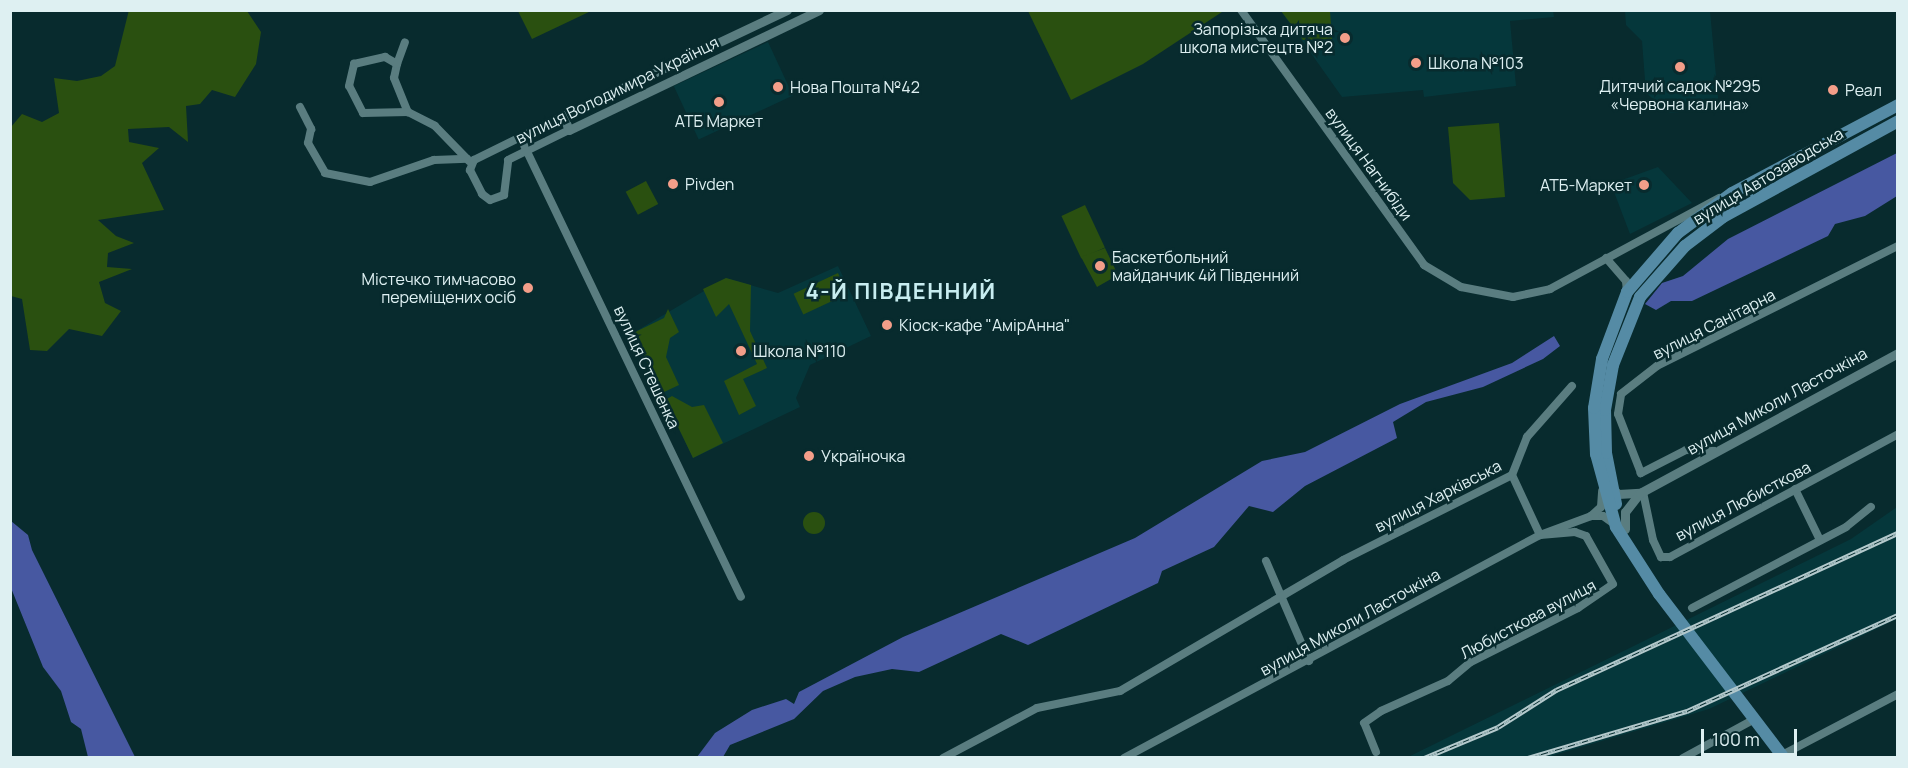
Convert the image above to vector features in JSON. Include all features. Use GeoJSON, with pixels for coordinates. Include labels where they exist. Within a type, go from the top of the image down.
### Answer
{"type":"FeatureCollection","features":[{"type":"Feature","properties":{"kind":"main road","name":"вулиця Автозаводська"},"geometry":{"type":"LineString","coordinates":[[1606,486],[1594,408],[1602,359],[1628,292],[1678,233],[1732,194],[1898,105]]}},
{"type":"Feature","properties":{"kind":"main road","name":"вулиця Автозаводська"},"geometry":{"type":"LineString","coordinates":[[1606,486],[1605,410],[1613,364],[1640,297],[1685,246],[1723,218],[1898,121]]}},
{"type":"Feature","properties":{"kind":"main road"},"geometry":{"type":"LineString","coordinates":[[1785,164],[1794,178]]}},
{"type":"Feature","properties":{"kind":"main road"},"geometry":{"type":"LineString","coordinates":[[1606,486],[1621,528],[1642,569],[1753,720],[1783,756]]}},
{"type":"Feature","properties":{"kind":"street","name":"вулиця Володимира Українця"},"geometry":{"type":"LineString","coordinates":[[787,10],[469,161],[482,194],[498,199],[508,190],[508,160],[526,150],[819,10]]}},
{"type":"Feature","properties":{"kind":"street","name":"вулиця Нагнибіди"},"geometry":{"type":"LineString","coordinates":[[1241,10],[1424,265],[1461,287],[1502,296]]}},
{"type":"Feature","properties":{"kind":"street"},"geometry":{"type":"LineString","coordinates":[[405,42],[394,78],[408,112]]}},
{"type":"Feature","properties":{"kind":"street"},"geometry":{"type":"LineString","coordinates":[[397,64],[386,57],[354,64],[349,86],[363,113],[408,112],[435,126],[469,161]]}},
{"type":"Feature","properties":{"kind":"street"},"geometry":{"type":"LineString","coordinates":[[300,107],[311,129],[308,143],[325,173],[370,182],[434,160],[469,161]]}},
{"type":"Feature","properties":{"kind":"street"},"geometry":{"type":"LineString","coordinates":[[563,116],[569,130]]}},
{"type":"Feature","properties":{"kind":"street","name":"вулиця Стешенка"},"geometry":{"type":"LineString","coordinates":[[520,137],[741,597]]}},
{"type":"Feature","properties":{"kind":"street","name":"вулиця Автозаводська"},"geometry":{"type":"LineString","coordinates":[[1502,296],[1550,289],[1732,194]]}},
{"type":"Feature","properties":{"kind":"street","name":"вулиця Санітарна"},"geometry":{"type":"LineString","coordinates":[[1718,451],[1686,450],[1641,472],[1618,414],[1621,394],[1657,366],[1898,246]]}},
{"type":"Feature","properties":{"kind":"street"},"geometry":{"type":"LineString","coordinates":[[1606,258],[1626,281],[1628,292]]}},
{"type":"Feature","properties":{"kind":"street","name":"вулиця Миколи Ласточкіна"},"geometry":{"type":"LineString","coordinates":[[1621,528],[1625,512],[1642,493],[1898,353]]}},
{"type":"Feature","properties":{"kind":"street","name":"вулиця Харківська"},"geometry":{"type":"LineString","coordinates":[[943,758],[1037,708],[1120,692],[1217,631],[1283,598],[1343,560],[1512,475],[1527,437],[1572,386]]}},
{"type":"Feature","properties":{"kind":"street","name":"вулиця Любисткова"},"geometry":{"type":"LineString","coordinates":[[1642,493],[1647,524],[1661,557],[1666,558],[1898,434]]}},
{"type":"Feature","properties":{"kind":"street"},"geometry":{"type":"LineString","coordinates":[[1512,475],[1540,535]]}},
{"type":"Feature","properties":{"kind":"street"},"geometry":{"type":"LineString","coordinates":[[1591,516],[1601,507],[1606,486],[1618,494],[1642,493]]}},
{"type":"Feature","properties":{"kind":"street"},"geometry":{"type":"LineString","coordinates":[[1795,489],[1821,540]]}},
{"type":"Feature","properties":{"kind":"street"},"geometry":{"type":"LineString","coordinates":[[1692,608],[1821,540],[1871,507]]}},
{"type":"Feature","properties":{"kind":"street"},"geometry":{"type":"LineString","coordinates":[[1591,516],[1603,516],[1621,528]]}},
{"type":"Feature","properties":{"kind":"street","name":"вулиця Миколи Ласточкіна"},"geometry":{"type":"LineString","coordinates":[[1124,758],[1309,661],[1540,535],[1591,516]]}},
{"type":"Feature","properties":{"kind":"street","name":"Любисткова вулиця"},"geometry":{"type":"LineString","coordinates":[[1376,752],[1364,723],[1381,711],[1448,681],[1471,662],[1578,608],[1613,584],[1586,536],[1575,531],[1540,535]]}},
{"type":"Feature","properties":{"kind":"street"},"geometry":{"type":"LineString","coordinates":[[1266,561],[1309,661]]}},
{"type":"Feature","properties":{"kind":"street"},"geometry":{"type":"LineString","coordinates":[[1783,756],[1898,694]]}},
{"type":"Feature","properties":{"kind":"street"},"geometry":{"type":"LineString","coordinates":[[1683,758],[1753,720]]}},
{"type":"Feature","properties":{"kind":"shaded area","name":"Школа №103"},"geometry":{"type":"Polygon","coordinates":[[[1553,10],[1554,17],[1510,21],[1516,86],[1424,97],[1423,90],[1342,97],[1281,11],[1553,10]]]}},
{"type":"Feature","properties":{"kind":"shaded area","name":"Дитячий садок №295 «Червона калина»"},"geometry":{"type":"Polygon","coordinates":[[[1625,11],[1710,11],[1719,108],[1670,113],[1646,93],[1642,41],[1626,25],[1625,11]]]}},
{"type":"Feature","properties":{"kind":"shaded area"},"geometry":{"type":"Polygon","coordinates":[[[768,42],[793,95],[699,139],[674,86],[768,42]]]}},
{"type":"Feature","properties":{"kind":"shaded area"},"geometry":{"type":"Polygon","coordinates":[[[1658,167],[1692,203],[1630,234],[1611,184],[1658,167]]]}},
{"type":"Feature","properties":{"kind":"shaded area","name":"Школа №110"},"geometry":{"type":"Polygon","coordinates":[[[838,266],[871,336],[810,365],[796,398],[800,407],[693,458],[633,333],[726,278],[778,293],[838,266]]]}},
{"type":"Feature","properties":{"kind":"shaded area"},"geometry":{"type":"Polygon","coordinates":[[[1897,507],[1897,619],[1709,709],[1548,757],[1406,758],[1851,539],[1897,507]]]}},
{"type":"Feature","properties":{"kind":"green space"},"geometry":{"type":"Polygon","coordinates":[[[129,10],[247,11],[261,32],[256,64],[235,97],[212,90],[200,104],[186,106],[188,142],[169,127],[128,129],[129,142],[159,148],[142,163],[164,210],[98,220],[116,236],[134,243],[108,253],[107,267],[132,269],[99,282],[105,303],[121,311],[102,336],[69,329],[47,351],[30,350],[22,299],[11,296],[11,127],[22,114],[42,122],[59,113],[54,78],[77,81],[101,76],[115,66],[129,10]]]}},
{"type":"Feature","properties":{"kind":"green space"},"geometry":{"type":"Polygon","coordinates":[[[1225,10],[1143,64],[1071,100],[1028,11],[1225,10]]]}},
{"type":"Feature","properties":{"kind":"green space"},"geometry":{"type":"Polygon","coordinates":[[[518,11],[591,11],[532,39],[518,11]]]}},
{"type":"Feature","properties":{"kind":"green space"},"geometry":{"type":"Polygon","coordinates":[[[1281,11],[1330,11],[1332,39],[1303,40],[1281,11]]]}},
{"type":"Feature","properties":{"kind":"green space"},"geometry":{"type":"Polygon","coordinates":[[[1499,123],[1505,197],[1470,200],[1453,183],[1448,127],[1499,123]]]}},
{"type":"Feature","properties":{"kind":"green space"},"geometry":{"type":"Polygon","coordinates":[[[646,181],[658,204],[638,215],[626,192],[646,181]]]}},
{"type":"Feature","properties":{"kind":"green space"},"geometry":{"type":"Polygon","coordinates":[[[1085,205],[1105,248],[1081,259],[1061,216],[1085,205]]]}},
{"type":"Feature","properties":{"kind":"green space","name":"Баскетбольний майданчик 4й Південний"},"geometry":{"type":"Polygon","coordinates":[[[1105,248],[1118,275],[1097,287],[1081,257],[1105,248]]]}},
{"type":"Feature","properties":{"kind":"green space"},"geometry":{"type":"Polygon","coordinates":[[[838,273],[848,294],[803,315],[794,294],[838,273]]]}},
{"type":"Feature","properties":{"kind":"green space"},"geometry":{"type":"Polygon","coordinates":[[[726,278],[751,285],[750,331],[767,368],[743,379],[756,406],[739,415],[724,381],[757,364],[729,304],[716,317],[703,289],[726,278]]]}},
{"type":"Feature","properties":{"kind":"green space"},"geometry":{"type":"Polygon","coordinates":[[[668,309],[679,332],[670,338],[666,357],[679,385],[662,393],[633,333],[664,318],[668,309]]]}},
{"type":"Feature","properties":{"kind":"green space"},"geometry":{"type":"Polygon","coordinates":[[[672,396],[692,407],[704,405],[723,443],[693,458],[665,400],[672,396]]]}},
{"type":"Feature","properties":{"kind":"green space"},"geometry":{"type":"Polygon","coordinates":[[[810,512],[818,512],[825,519],[825,527],[818,534],[810,534],[803,527],[803,519],[810,512]]]}},
{"type":"Feature","properties":{"kind":"water"},"geometry":{"type":"Polygon","coordinates":[[[1897,153],[1897,196],[1865,216],[1835,224],[1828,236],[1692,301],[1671,301],[1656,310],[1645,304],[1662,283],[1683,276],[1728,239],[1897,153]]]}},
{"type":"Feature","properties":{"kind":"water"},"geometry":{"type":"Polygon","coordinates":[[[1554,336],[1560,346],[1543,359],[1483,387],[1426,402],[1393,422],[1397,438],[1305,486],[1273,512],[1249,506],[1214,547],[1162,571],[1158,583],[1028,645],[1001,634],[919,672],[892,669],[855,677],[823,691],[794,719],[730,745],[723,757],[697,757],[715,733],[752,710],[786,699],[794,704],[799,692],[903,637],[1135,538],[1262,461],[1305,452],[1400,404],[1512,363],[1554,336]]]}},
{"type":"Feature","properties":{"kind":"water"},"geometry":{"type":"Polygon","coordinates":[[[11,521],[28,535],[32,550],[135,757],[88,757],[81,729],[71,722],[61,691],[43,667],[11,588],[11,521]]]}},
{"type":"Feature","properties":{"kind":"railway"},"geometry":{"type":"LineString","coordinates":[[1424,758],[1498,727],[1556,690],[1898,533]]}},
{"type":"Feature","properties":{"kind":"railway"},"geometry":{"type":"LineString","coordinates":[[1528,758],[1687,711],[1898,615]]}},
{"type":"Feature","properties":{"kind":"place","name":"Запорізька дитяча школа мистецтв №2"},"geometry":{"type":"Point","coordinates":[1345,38]}},
{"type":"Feature","properties":{"kind":"place","name":"Школа №103"},"geometry":{"type":"Point","coordinates":[1416,63]}},
{"type":"Feature","properties":{"kind":"place","name":"Дитячий садок №295 «Червона калина»"},"geometry":{"type":"Point","coordinates":[1680,67]}},
{"type":"Feature","properties":{"kind":"place","name":"Нова Пошта №42"},"geometry":{"type":"Point","coordinates":[778,87]}},
{"type":"Feature","properties":{"kind":"place","name":"Реал"},"geometry":{"type":"Point","coordinates":[1833,90]}},
{"type":"Feature","properties":{"kind":"place","name":"АТБ Маркет"},"geometry":{"type":"Point","coordinates":[719,102]}},
{"type":"Feature","properties":{"kind":"place","name":"Pivden"},"geometry":{"type":"Point","coordinates":[673,184]}},
{"type":"Feature","properties":{"kind":"place","name":"АТБ-Маркет"},"geometry":{"type":"Point","coordinates":[1644,185]}},
{"type":"Feature","properties":{"kind":"place","name":"Баскетбольний майданчик 4й Південний"},"geometry":{"type":"Point","coordinates":[1100,266]}},
{"type":"Feature","properties":{"kind":"place","name":"Містечко тимчасово переміщених осіб"},"geometry":{"type":"Point","coordinates":[528,288]}},
{"type":"Feature","properties":{"kind":"place","name":"Кіоск-кафе \"АмірАнна\""},"geometry":{"type":"Point","coordinates":[887,325]}},
{"type":"Feature","properties":{"kind":"place","name":"Школа №110"},"geometry":{"type":"Point","coordinates":[741,351]}},
{"type":"Feature","properties":{"kind":"place","name":"Україночка"},"geometry":{"type":"Point","coordinates":[809,456]}},
{"type":"Feature","properties":{"kind":"district","name":"4-Й ПІВДЕННИЙ"},"geometry":{"type":"Point","coordinates":[901,292]}}]}
